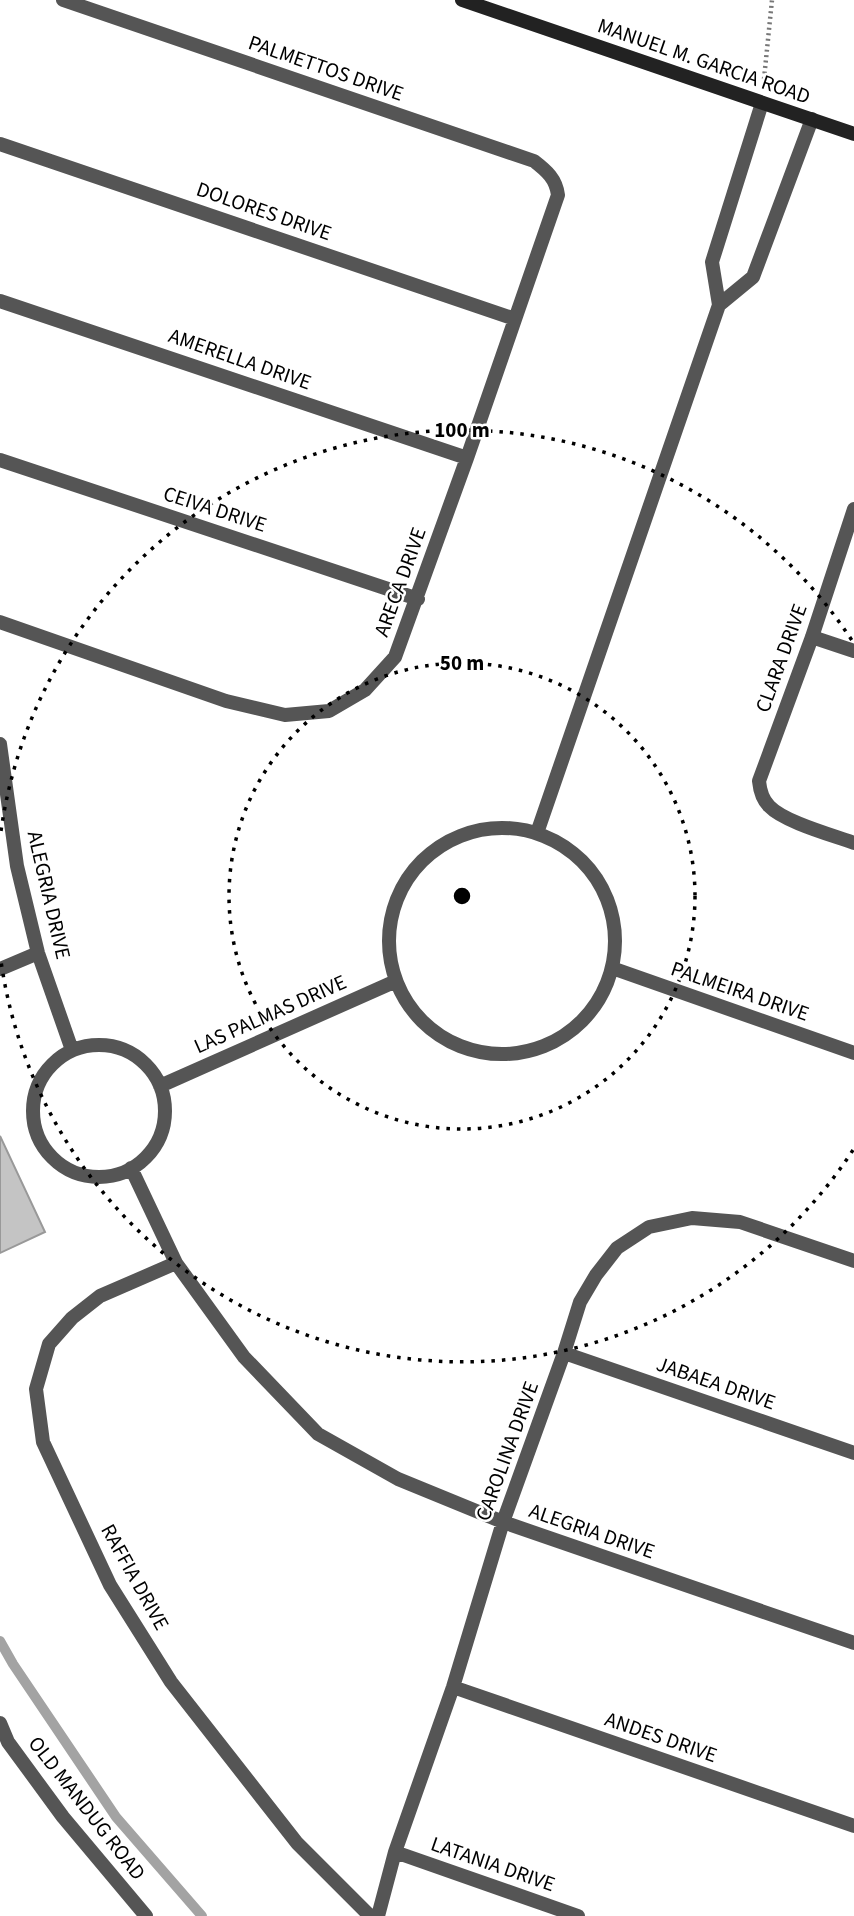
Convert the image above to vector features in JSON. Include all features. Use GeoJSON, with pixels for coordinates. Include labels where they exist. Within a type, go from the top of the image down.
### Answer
{"type":"FeatureCollection","features":[{"type":"Feature","properties":{"kind":"main road","name":"MANUEL M. GARCIA ROAD"},"geometry":{"type":"LineString","coordinates":[[462,0],[854,134]]}},
{"type":"Feature","properties":{"kind":"street","name":"PALMETTOS DRIVE"},"geometry":{"type":"LineString","coordinates":[[63,0],[534,161],[550,174],[557,184],[558,195]]}},
{"type":"Feature","properties":{"kind":"street"},"geometry":{"type":"LineString","coordinates":[[537,833],[719,305],[712,262],[762,103]]}},
{"type":"Feature","properties":{"kind":"street"},"geometry":{"type":"LineString","coordinates":[[719,305],[753,277],[812,119]]}},
{"type":"Feature","properties":{"kind":"street","name":"DOLORES DRIVE"},"geometry":{"type":"LineString","coordinates":[[0,144],[515,319]]}},
{"type":"Feature","properties":{"kind":"street","name":"ARECA DRIVE"},"geometry":{"type":"LineString","coordinates":[[0,622],[226,701],[285,715],[329,711],[365,690],[395,657],[418,599],[558,195]]}},
{"type":"Feature","properties":{"kind":"street","name":"AMERELLA DRIVE"},"geometry":{"type":"LineString","coordinates":[[0,301],[467,458]]}},
{"type":"Feature","properties":{"kind":"street","name":"CEIVA DRIVE"},"geometry":{"type":"LineString","coordinates":[[0,460],[418,599]]}},
{"type":"Feature","properties":{"kind":"street","name":"CLARA DRIVE"},"geometry":{"type":"LineString","coordinates":[[854,509],[812,637],[759,781],[761,794],[768,806],[780,816],[854,843]]}},
{"type":"Feature","properties":{"kind":"street"},"geometry":{"type":"LineString","coordinates":[[812,637],[854,652]]}},
{"type":"Feature","properties":{"kind":"street","name":"ALEGRIA DRIVE"},"geometry":{"type":"LineString","coordinates":[[0,744],[17,866],[38,953],[72,1050]]}},
{"type":"Feature","properties":{"kind":"street"},"geometry":{"type":"LineString","coordinates":[[495,827],[537,833],[567,848],[592,871],[608,901],[615,934],[612,968],[600,998],[580,1022],[554,1041],[524,1052],[492,1054],[462,1046],[434,1032],[411,1009],[396,981],[388,940],[397,899],[419,863],[454,838],[495,827]]}},
{"type":"Feature","properties":{"kind":"street"},"geometry":{"type":"LineString","coordinates":[[0,969],[38,953]]}},
{"type":"Feature","properties":{"kind":"street","name":"PALMEIRA DRIVE"},"geometry":{"type":"LineString","coordinates":[[612,968],[854,1053]]}},
{"type":"Feature","properties":{"kind":"street","name":"LAS PALMAS DRIVE"},"geometry":{"type":"LineString","coordinates":[[160,1086],[396,981]]}},
{"type":"Feature","properties":{"kind":"street"},"geometry":{"type":"LineString","coordinates":[[98,1044],[124,1049],[146,1064],[160,1086],[164,1104],[161,1132],[147,1156],[131,1168],[109,1176],[86,1176],[63,1167],[46,1151],[35,1130],[32,1106],[39,1083],[52,1063],[72,1050],[98,1044]]}},
{"type":"Feature","properties":{"kind":"street","name":"ALEGRIA DRIVE"},"geometry":{"type":"LineString","coordinates":[[131,1168],[176,1264],[244,1357],[318,1434],[398,1479],[503,1522],[854,1643]]}},
{"type":"Feature","properties":{"kind":"street","name":"CAROLINA DRIVE"},"geometry":{"type":"LineString","coordinates":[[378,1916],[395,1852],[453,1687],[503,1522],[580,1302],[596,1275],[617,1248],[649,1227],[692,1218],[740,1222],[854,1261]]}},
{"type":"Feature","properties":{"kind":"street","name":"RAFFIA DRIVE"},"geometry":{"type":"LineString","coordinates":[[176,1264],[100,1296],[72,1318],[49,1344],[36,1390],[43,1442],[110,1585],[171,1682],[297,1843],[370,1916]]}},
{"type":"Feature","properties":{"kind":"street","name":"JABAEA DRIVE"},"geometry":{"type":"LineString","coordinates":[[564,1353],[854,1453]]}},
{"type":"Feature","properties":{"kind":"street","name":"ANDES DRIVE"},"geometry":{"type":"LineString","coordinates":[[453,1687],[854,1826]]}},
{"type":"Feature","properties":{"kind":"street","name":"OLD MANDUG ROAD"},"geometry":{"type":"LineString","coordinates":[[0,1723],[8,1742],[63,1817],[146,1916]]}},
{"type":"Feature","properties":{"kind":"street","name":"LATANIA DRIVE"},"geometry":{"type":"LineString","coordinates":[[395,1852],[578,1916]]}},
{"type":"Feature","properties":{"kind":"path"},"geometry":{"type":"LineString","coordinates":[[762,103],[772,0]]}},
{"type":"Feature","properties":{"kind":"building"},"geometry":{"type":"Polygon","coordinates":[[[0,1136],[45,1232],[0,1253],[0,1136]]]}},
{"type":"Feature","properties":{"kind":"waterway"},"geometry":{"type":"LineString","coordinates":[[0,1641],[116,1817],[202,1916]]}}]}
